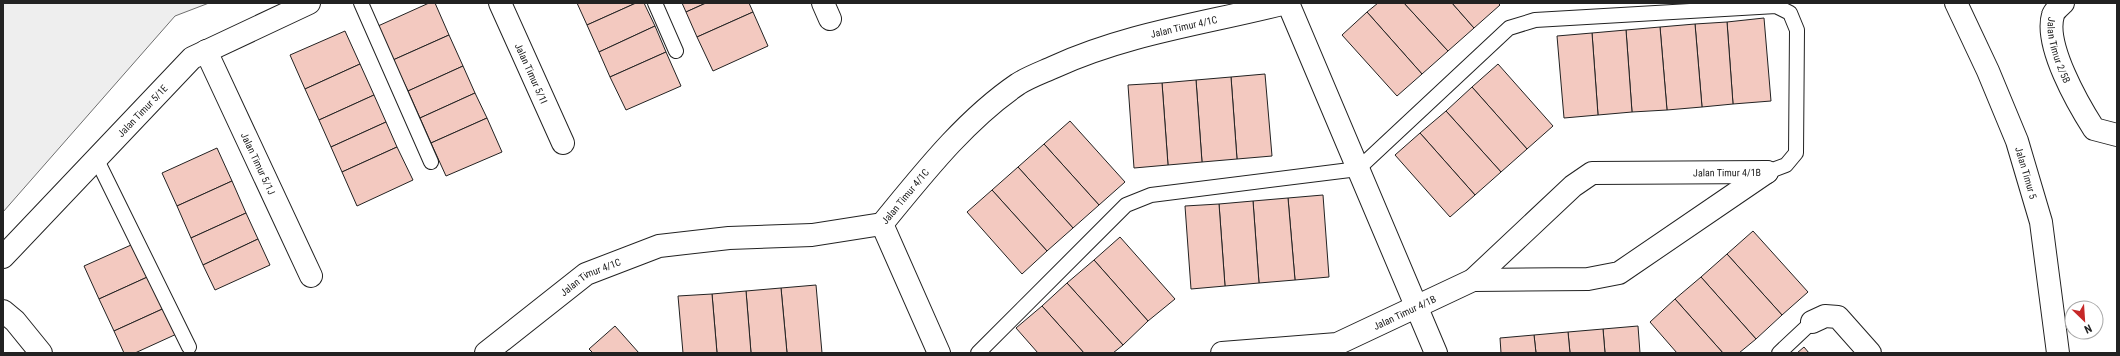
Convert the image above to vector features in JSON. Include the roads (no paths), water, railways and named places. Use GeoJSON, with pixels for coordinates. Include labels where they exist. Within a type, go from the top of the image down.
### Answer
{"type":"FeatureCollection","features":[{"type":"Feature","properties":{"kind":"street","name":"Jalan Timur 5/1E"},"geometry":{"type":"LineString","coordinates":[[3,257],[192,58],[309,3]]}},
{"type":"Feature","properties":{"kind":"street","name":"Jalan Timur 5/1I"},"geometry":{"type":"LineString","coordinates":[[500,3],[563,143]]}},
{"type":"Feature","properties":{"kind":"street"},"geometry":{"type":"LineString","coordinates":[[1287,3],[1417,305],[1436,353]]}},
{"type":"Feature","properties":{"kind":"street","name":"Jalan Timur 4/1C"},"geometry":{"type":"LineString","coordinates":[[486,353],[586,274],[659,246],[730,238],[812,235],[882,224],[934,162],[978,117],[1019,83],[1086,52],[1140,36],[1287,3]]}},
{"type":"Feature","properties":{"kind":"street","name":"Jalan Timur 5"},"geometry":{"type":"LineString","coordinates":[[1956,3],[1988,71],[2017,141],[2041,222],[2058,353]]}},
{"type":"Feature","properties":{"kind":"street","name":"Jalan Timur 2/5B"},"geometry":{"type":"LineString","coordinates":[[2063,3],[2053,15],[2053,44],[2075,99],[2094,129],[2117,135]]}},
{"type":"Feature","properties":{"kind":"street","name":"Jalan Timur 5/1J"},"geometry":{"type":"LineString","coordinates":[[206,51],[311,276]]}},
{"type":"Feature","properties":{"kind":"street","name":"Jalan Timur 4/1B"},"geometry":{"type":"LineString","coordinates":[[1472,280],[1588,280],[1619,273],[1768,172]]}},
{"type":"Feature","properties":{"kind":"street","name":"Jalan Timur 4/1B"},"geometry":{"type":"LineString","coordinates":[[1222,353],[1333,349],[1417,305],[1472,280],[1573,186],[1592,173],[1768,172]]}},
{"type":"Feature","properties":{"kind":"street"},"geometry":{"type":"LineString","coordinates":[[882,224],[939,353]]}},
{"type":"Feature","properties":{"kind":"street"},"geometry":{"type":"LineString","coordinates":[[3,311],[15,321],[41,353]]}},
{"type":"Feature","properties":{"kind":"street"},"geometry":{"type":"LineString","coordinates":[[1812,322],[1825,316],[1838,317],[1870,353]]}},
{"type":"Feature","properties":{"kind":"lane"},"geometry":{"type":"LineString","coordinates":[[361,3],[431,162]]}},
{"type":"Feature","properties":{"kind":"lane"},"geometry":{"type":"LineString","coordinates":[[655,3],[676,51]]}},
{"type":"Feature","properties":{"kind":"lane"},"geometry":{"type":"LineString","coordinates":[[978,353],[1126,205],[1151,195],[1358,169],[1509,28],[1535,20],[1776,6],[1790,13],[1797,30],[1796,153],[1786,165],[1768,172]]}},
{"type":"Feature","properties":{"kind":"lane"},"geometry":{"type":"LineString","coordinates":[[96,158],[190,347]]}},
{"type":"Feature","properties":{"kind":"lane"},"geometry":{"type":"LineString","coordinates":[[1779,353],[1812,322]]}}]}
